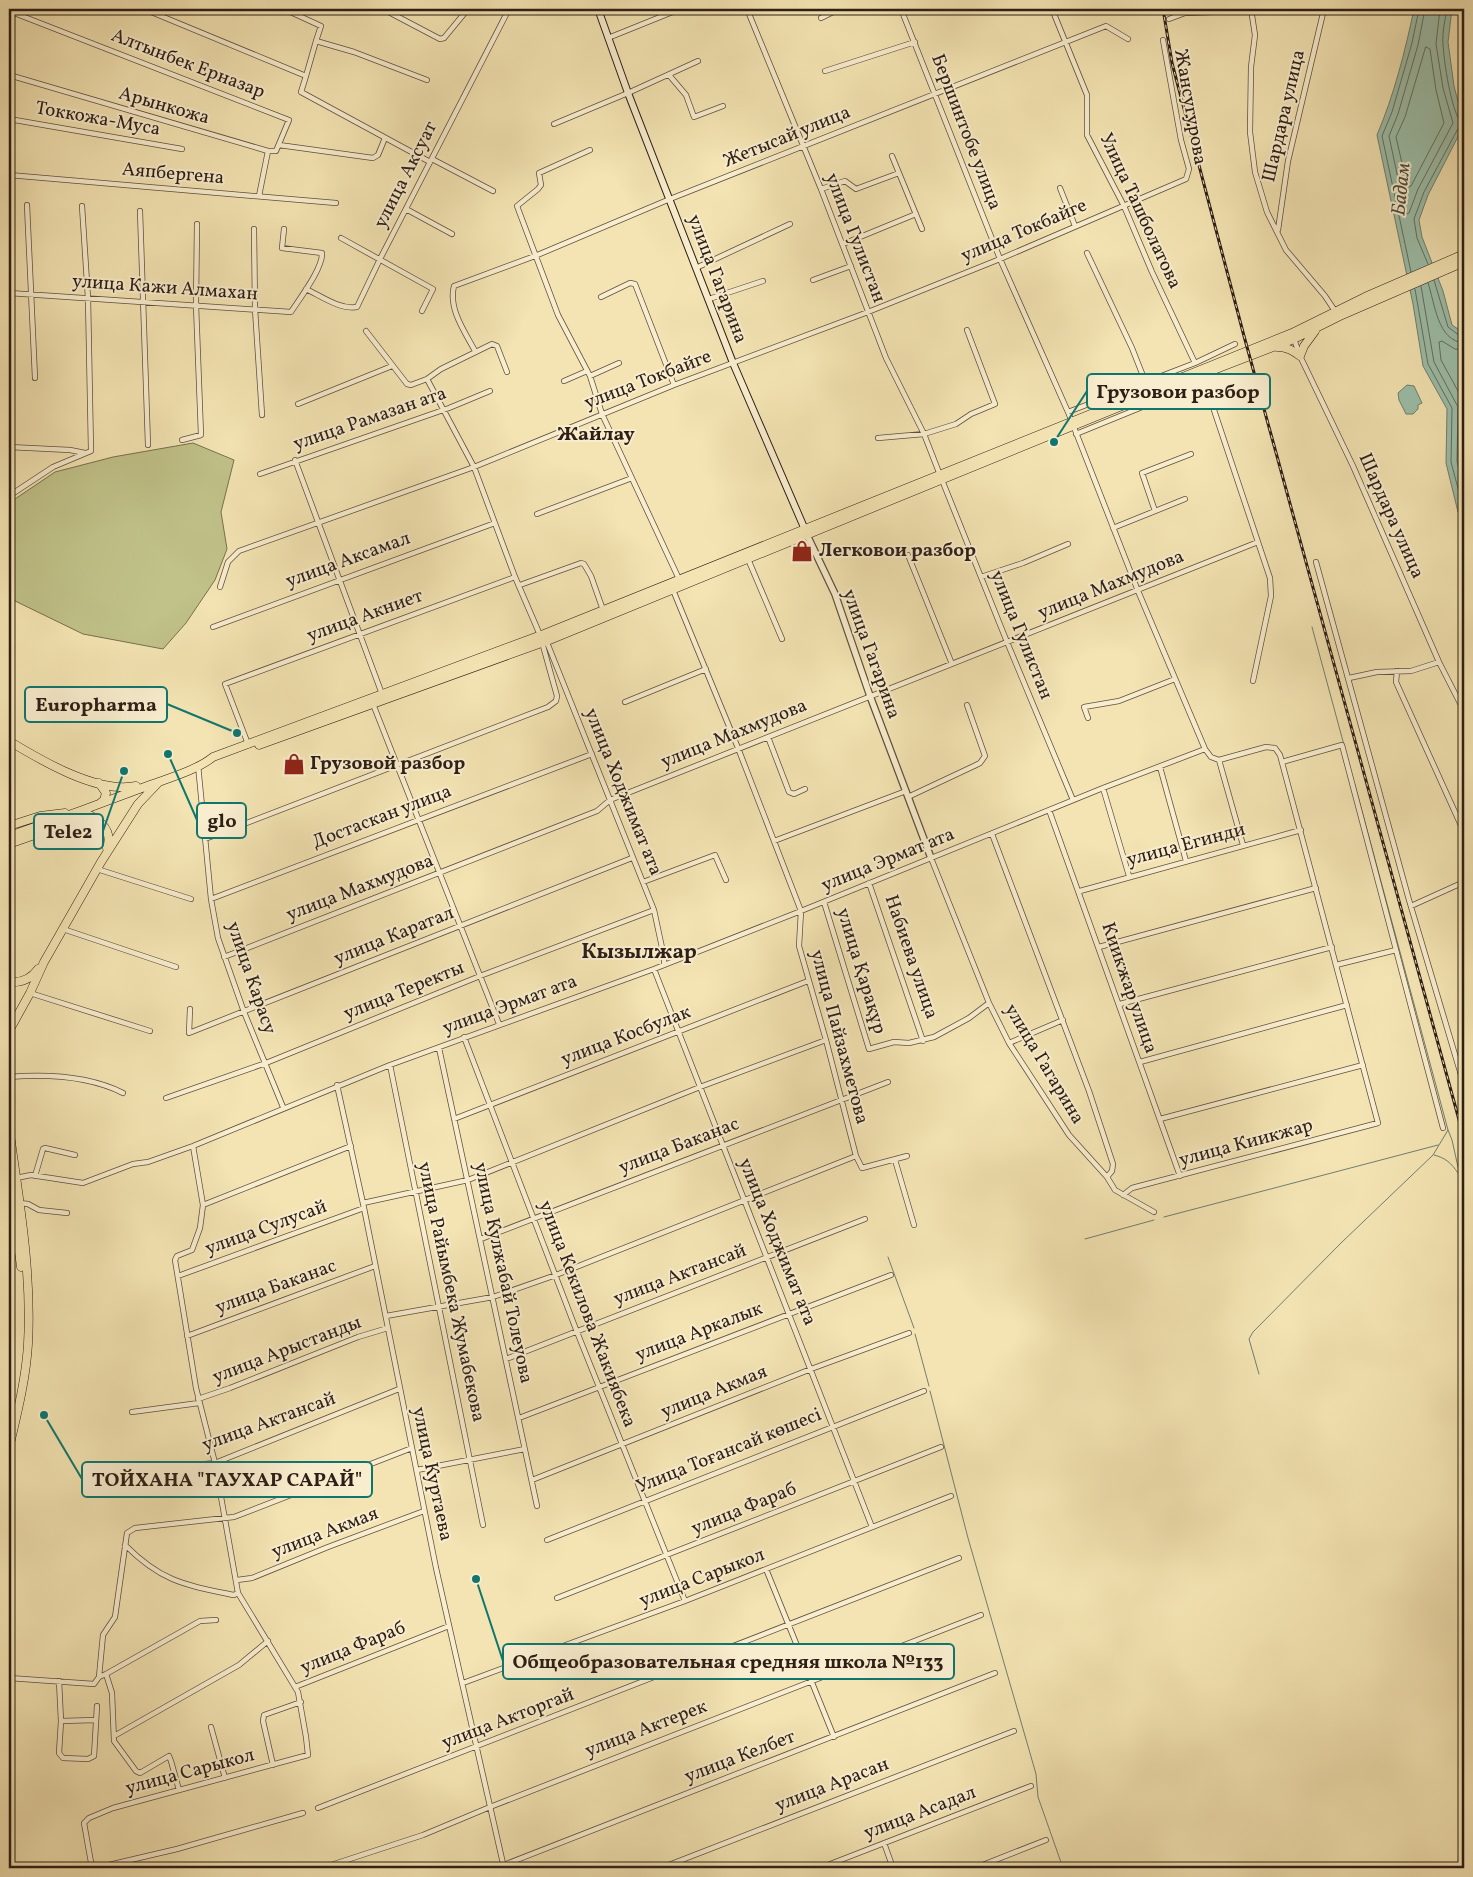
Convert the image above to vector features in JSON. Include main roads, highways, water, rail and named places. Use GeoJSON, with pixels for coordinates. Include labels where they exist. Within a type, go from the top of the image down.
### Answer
{"type":"FeatureCollection","features":[{"type":"Feature","properties":{"kind":"highway"},"geometry":{"type":"LineString","coordinates":[[9,836],[99,804],[208,761],[215,761],[248,744],[382,694],[543,638],[603,610],[680,579],[806,532],[1073,427],[1272,347],[1335,311],[1459,261],[1464,254]]}},
{"type":"Feature","properties":{"kind":"highway"},"geometry":{"type":"LineString","coordinates":[[1073,427],[1293,336],[1318,328],[1366,300]]}},
{"type":"Feature","properties":{"kind":"highway"},"geometry":{"type":"LineString","coordinates":[[1272,347],[1285,347],[1300,356],[1304,346],[1318,328]]}},
{"type":"Feature","properties":{"kind":"highway"},"geometry":{"type":"LineString","coordinates":[[225,755],[373,704],[673,590],[748,559],[806,532]]}},
{"type":"Feature","properties":{"kind":"highway"},"geometry":{"type":"LineString","coordinates":[[9,742],[54,766],[99,783],[122,788],[160,781]]}},
{"type":"Feature","properties":{"kind":"highway"},"geometry":{"type":"LineString","coordinates":[[9,1031],[30,993],[44,962],[99,865],[138,804],[160,781]]}},
{"type":"Feature","properties":{"kind":"highway"},"geometry":{"type":"LineString","coordinates":[[99,783],[106,793],[104,800],[99,804]]}},
{"type":"Feature","properties":{"kind":"highway"},"geometry":{"type":"LineString","coordinates":[[9,826],[40,816],[80,811],[97,819],[106,829],[109,837],[108,845],[99,865]]}},
{"type":"Feature","properties":{"kind":"highway"},"geometry":{"type":"LineString","coordinates":[[9,844],[43,832],[80,811]]}},
{"type":"Feature","properties":{"kind":"highway"},"geometry":{"type":"LineString","coordinates":[[9,982],[24,981],[34,975],[44,962]]}},
{"type":"Feature","properties":{"kind":"highway"},"geometry":{"type":"LineString","coordinates":[[9,1128],[13,1205],[21,1266],[23,1301],[21,1369],[9,1427]]}},
{"type":"Feature","properties":{"kind":"highway"},"geometry":{"type":"LineString","coordinates":[[9,1448],[23,1386],[28,1343],[26,1265],[13,1205]]}},
{"type":"Feature","properties":{"kind":"main road","name":"улица Гагарина"},"geometry":{"type":"LineString","coordinates":[[598,9],[628,93],[733,363],[806,532]]}},
{"type":"Feature","properties":{"kind":"water","name":"Бадам"},"geometry":{"type":"Polygon","coordinates":[[[1414,9],[1452,9],[1448,42],[1454,86],[1464,125],[1428,195],[1419,220],[1422,237],[1443,291],[1452,325],[1464,333],[1464,518],[1458,512],[1446,463],[1447,409],[1423,366],[1413,304],[1377,135],[1399,73],[1414,9]]]}},
{"type":"Feature","properties":{"kind":"water"},"geometry":{"type":"Polygon","coordinates":[[[1407,385],[1414,386],[1422,403],[1418,405],[1418,409],[1413,414],[1406,414],[1399,400],[1398,393],[1407,385]]]}},
{"type":"Feature","properties":{"kind":"waterway"},"geometry":{"type":"LineString","coordinates":[[1312,627],[1344,745]]}},
{"type":"Feature","properties":{"kind":"waterway"},"geometry":{"type":"LineString","coordinates":[[1259,1374],[1249,1339],[1253,1332],[1341,1243],[1433,1155],[1448,1130],[1355,785]]}},
{"type":"Feature","properties":{"kind":"waterway"},"geometry":{"type":"LineString","coordinates":[[1448,1130],[1464,1194]]}},
{"type":"Feature","properties":{"kind":"waterway"},"geometry":{"type":"LineString","coordinates":[[1164,1217],[1438,1145]]}},
{"type":"Feature","properties":{"kind":"waterway"},"geometry":{"type":"LineString","coordinates":[[1434,1155],[1448,1161],[1458,1173]]}},
{"type":"Feature","properties":{"kind":"waterway"},"geometry":{"type":"LineString","coordinates":[[1085,1239],[1154,1220]]}},
{"type":"Feature","properties":{"kind":"waterway"},"geometry":{"type":"LineString","coordinates":[[888,1257],[914,1328]]}},
{"type":"Feature","properties":{"kind":"waterway"},"geometry":{"type":"LineString","coordinates":[[915,1334],[929,1386]]}},
{"type":"Feature","properties":{"kind":"waterway"},"geometry":{"type":"LineString","coordinates":[[930,1391],[968,1538],[1036,1774],[1038,1797],[1063,1868]]}},
{"type":"Feature","properties":{"kind":"railway"},"geometry":{"type":"LineString","coordinates":[[1163,9],[1172,63],[1244,336],[1464,1138]]}},
{"type":"Feature","properties":{"kind":"place","name":"Грузовои разбор"},"geometry":{"type":"Point","coordinates":[1054,442]}},
{"type":"Feature","properties":{"kind":"place","name":"Легковои разбор"},"geometry":{"type":"Point","coordinates":[802,551]}},
{"type":"Feature","properties":{"kind":"place","name":"Europharma"},"geometry":{"type":"Point","coordinates":[237,733]}},
{"type":"Feature","properties":{"kind":"place","name":"glo"},"geometry":{"type":"Point","coordinates":[168,754]}},
{"type":"Feature","properties":{"kind":"place","name":"Грузовой разбор"},"geometry":{"type":"Point","coordinates":[294,764]}},
{"type":"Feature","properties":{"kind":"place","name":"Tele2"},"geometry":{"type":"Point","coordinates":[124,771]}},
{"type":"Feature","properties":{"kind":"place","name":"ТОЙХАНА \"ГАУХАР САРАЙ\""},"geometry":{"type":"Point","coordinates":[44,1415]}},
{"type":"Feature","properties":{"kind":"place","name":"Общеобразовательная средняя школа №133"},"geometry":{"type":"Point","coordinates":[476,1579]}},
{"type":"Feature","properties":{"kind":"district","name":"Жайлау"},"geometry":{"type":"Point","coordinates":[596,435]}},
{"type":"Feature","properties":{"kind":"district","name":"Кызылжар"},"geometry":{"type":"Point","coordinates":[639,952]}}]}
